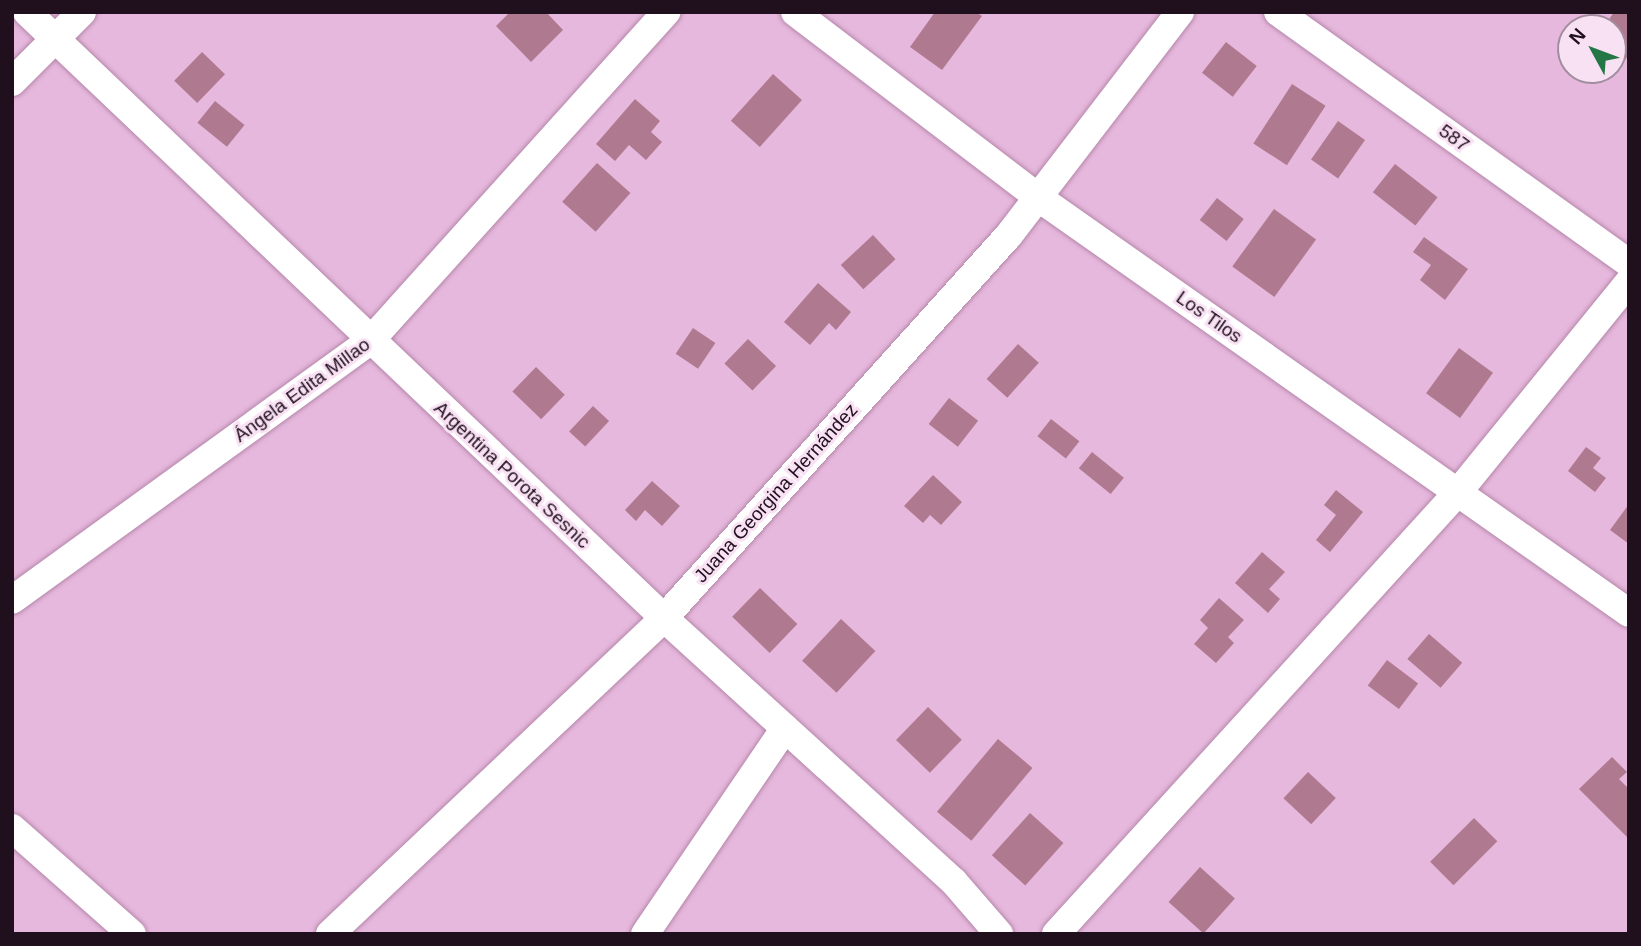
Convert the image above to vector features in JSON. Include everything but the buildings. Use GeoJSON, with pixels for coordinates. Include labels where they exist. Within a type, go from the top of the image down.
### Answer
{"type":"FeatureCollection","features":[{"type":"Feature","properties":{"kind":"street","name":"Argentina Porota Sesnic"},"geometry":{"type":"LineString","coordinates":[[27,12],[664,618],[954,881],[999,934]]}},
{"type":"Feature","properties":{"kind":"street"},"geometry":{"type":"LineString","coordinates":[[12,82],[57,40],[82,12]]}},
{"type":"Feature","properties":{"kind":"street","name":"Ángela Edita Millao"},"geometry":{"type":"LineString","coordinates":[[12,600],[370,341],[666,12]]}},
{"type":"Feature","properties":{"kind":"street","name":"Los Tilos"},"geometry":{"type":"LineString","coordinates":[[795,12],[1040,198],[1460,491],[1629,613]]}},
{"type":"Feature","properties":{"kind":"street","name":"Juana Georgina Hernández"},"geometry":{"type":"LineString","coordinates":[[330,934],[664,618],[1040,198],[1180,12]]}},
{"type":"Feature","properties":{"kind":"street","name":"587"},"geometry":{"type":"LineString","coordinates":[[1279,12],[1629,263]]}},
{"type":"Feature","properties":{"kind":"street"},"geometry":{"type":"LineString","coordinates":[[1056,934],[1460,491],[1629,282]]}},
{"type":"Feature","properties":{"kind":"street"},"geometry":{"type":"LineString","coordinates":[[645,934],[785,729]]}},
{"type":"Feature","properties":{"kind":"street"},"geometry":{"type":"LineString","coordinates":[[12,828],[132,934]]}}]}
